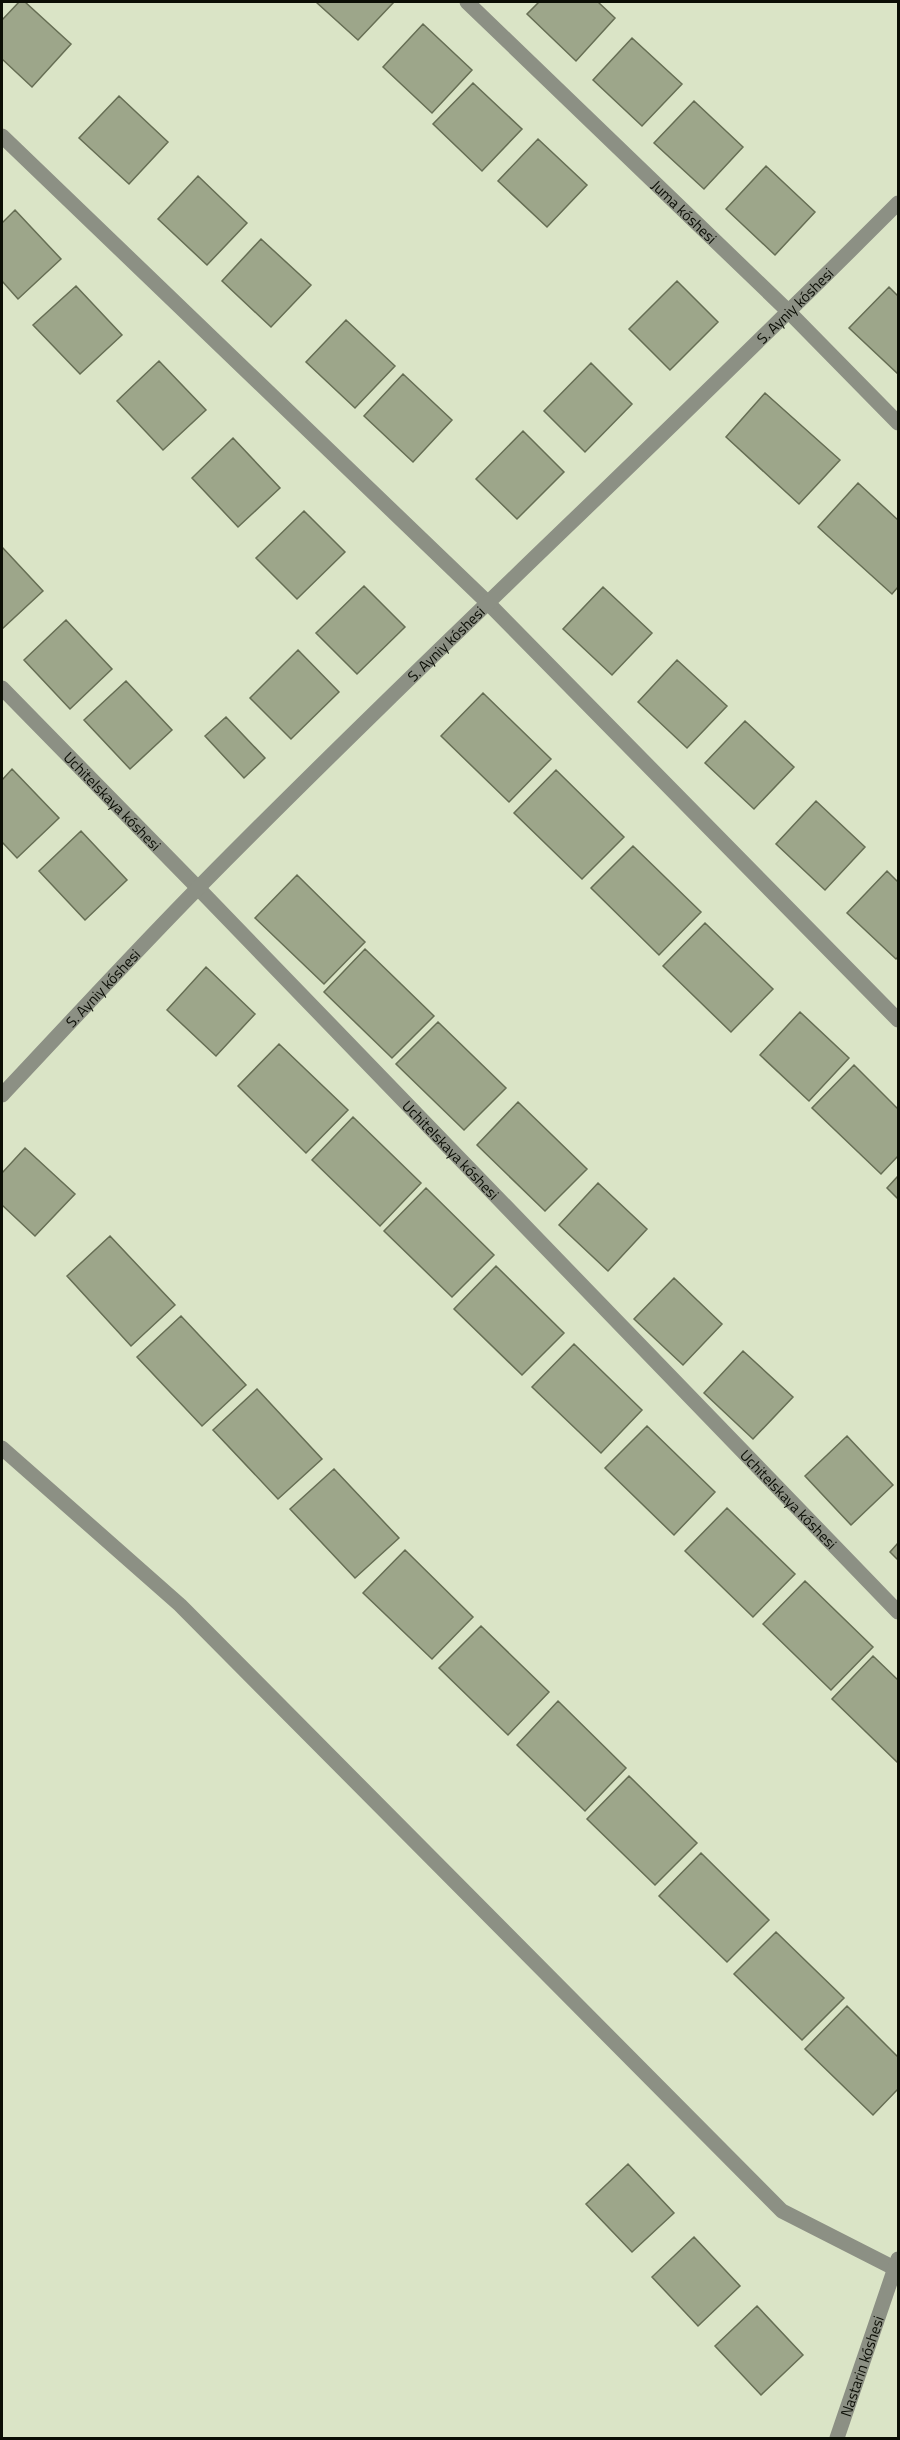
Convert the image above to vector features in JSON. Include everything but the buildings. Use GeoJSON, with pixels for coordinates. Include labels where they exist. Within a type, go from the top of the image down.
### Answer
{"type":"FeatureCollection","features":[{"type":"Feature","properties":{"kind":"street","name":"Juma kóshesi"},"geometry":{"type":"LineString","coordinates":[[467,2],[789,312],[898,423]]}},
{"type":"Feature","properties":{"kind":"street"},"geometry":{"type":"LineString","coordinates":[[2,136],[488,603],[898,1020]]}},
{"type":"Feature","properties":{"kind":"street","name":"S. Ayniy kóshesi"},"geometry":{"type":"LineString","coordinates":[[2,1095],[198,888],[898,203]]}},
{"type":"Feature","properties":{"kind":"street","name":"Uchitelskaya kóshesi"},"geometry":{"type":"LineString","coordinates":[[2,688],[898,1612]]}},
{"type":"Feature","properties":{"kind":"street"},"geometry":{"type":"LineString","coordinates":[[2,1448],[180,1605],[782,2211],[896,2263]]}},
{"type":"Feature","properties":{"kind":"street","name":"Nastarin kóshesi"},"geometry":{"type":"LineString","coordinates":[[837,2439],[896,2263]]}}]}
